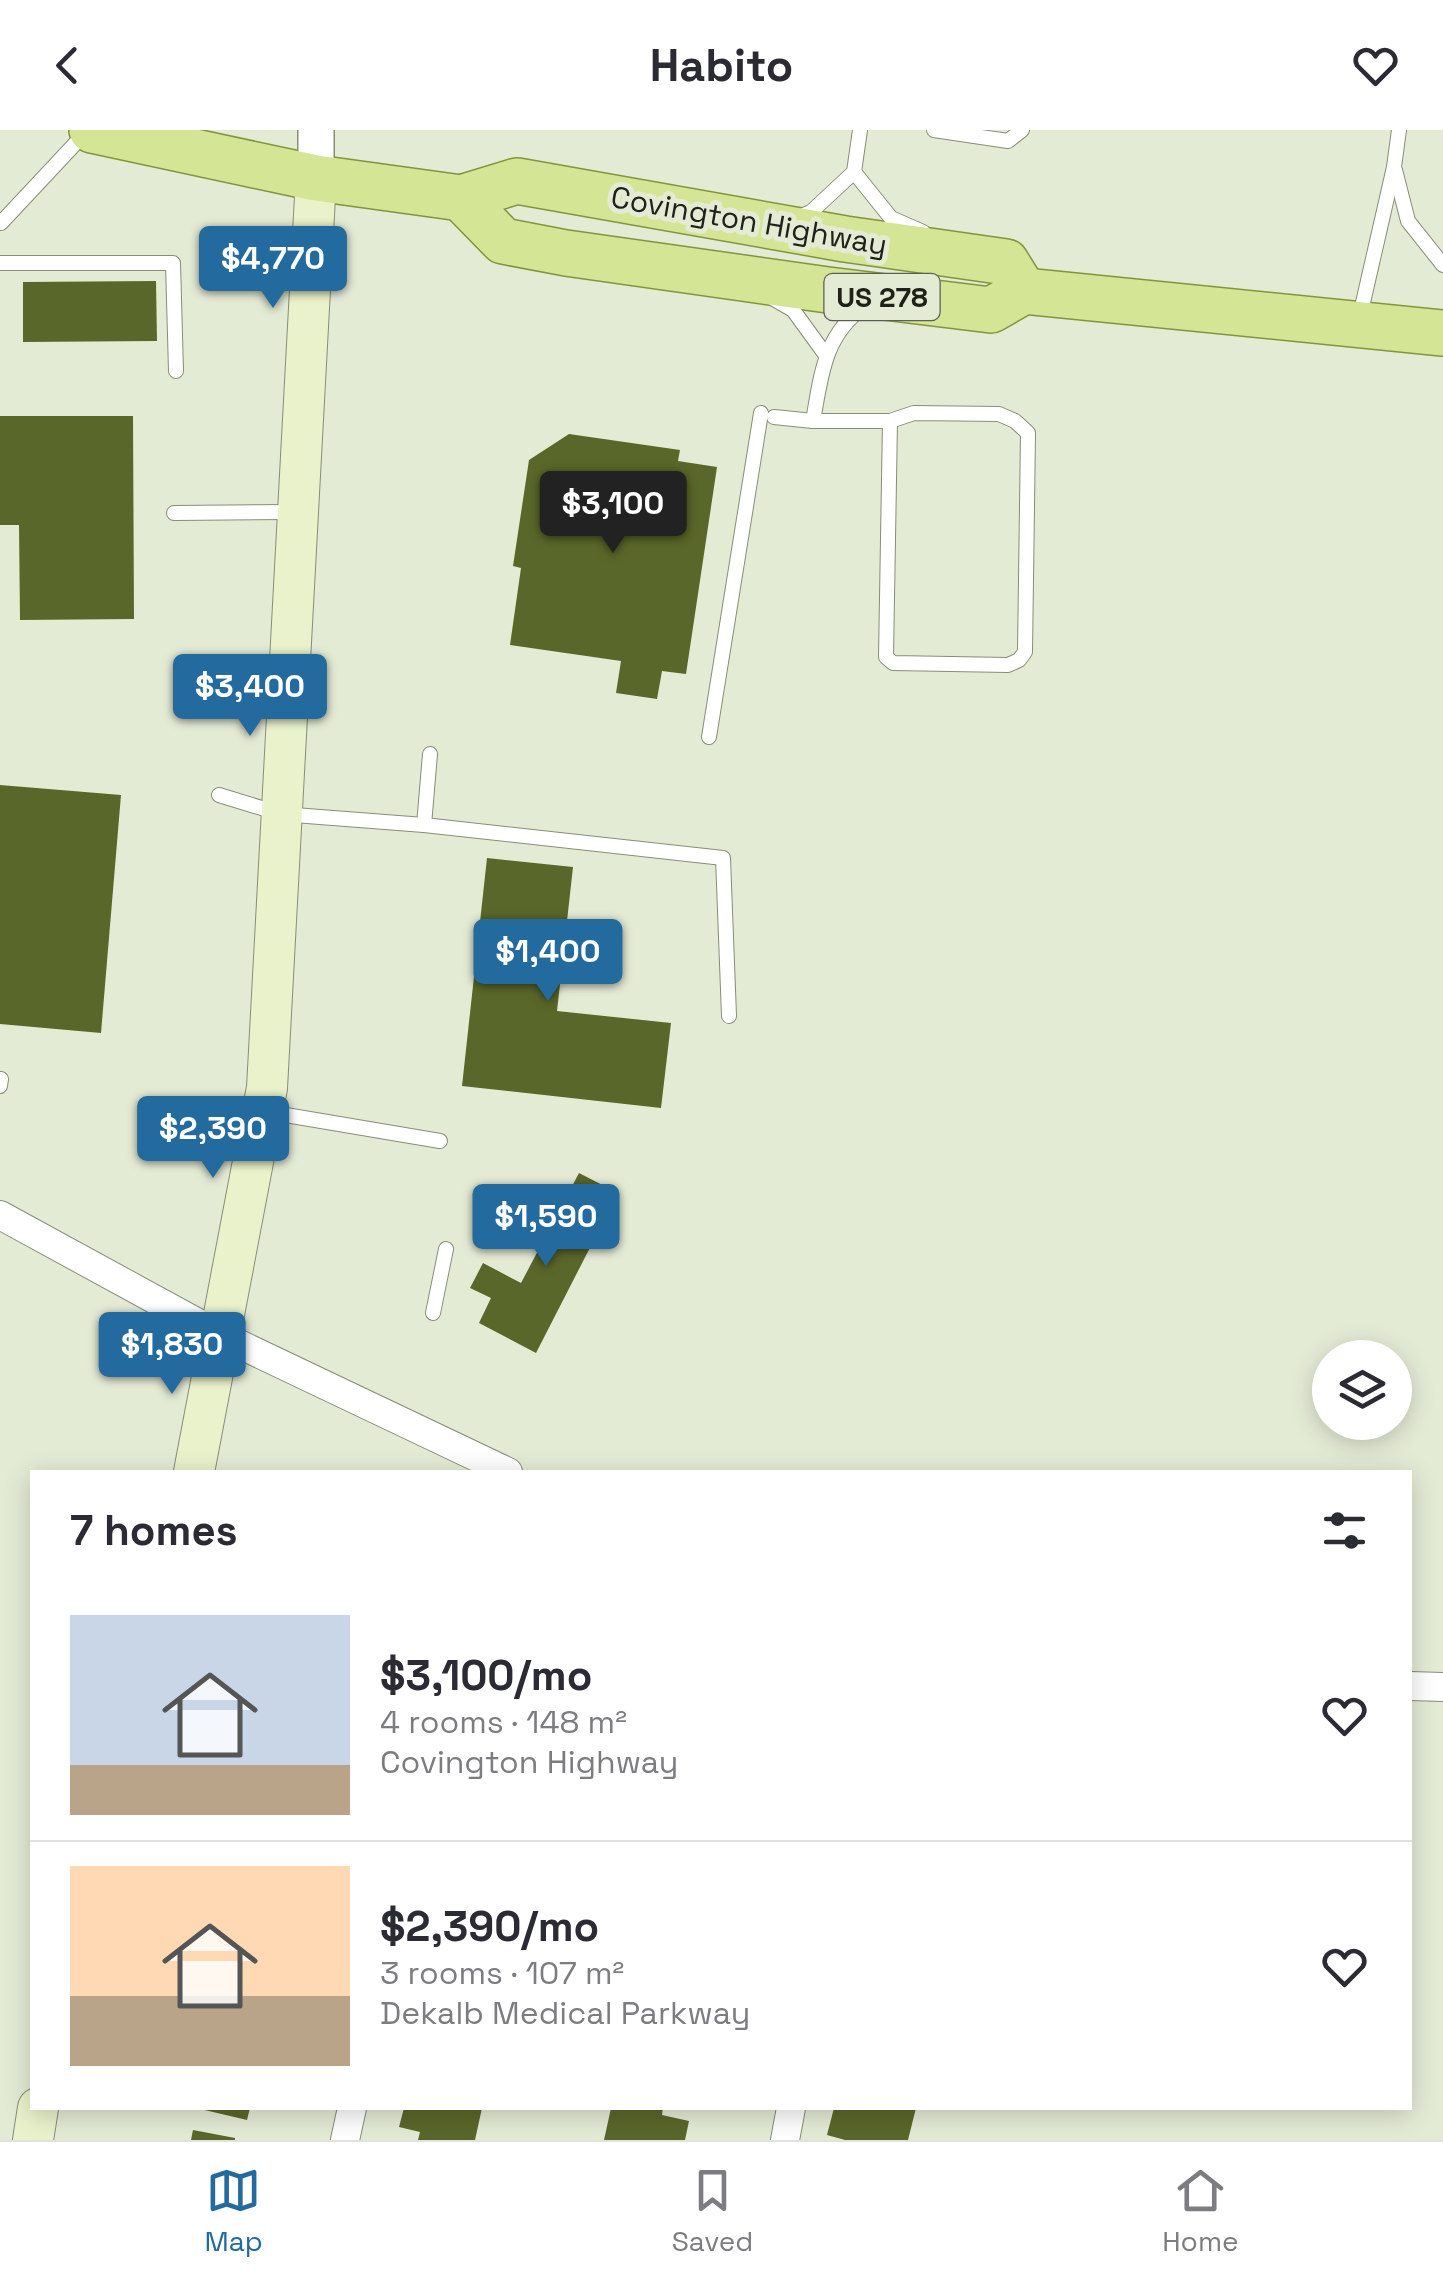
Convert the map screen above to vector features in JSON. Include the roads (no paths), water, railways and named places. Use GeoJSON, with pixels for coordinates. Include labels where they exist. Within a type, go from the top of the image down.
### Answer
{"type":"FeatureCollection","features":[{"type":"Feature","properties":{"kind":"main road","name":"Covington Highway"},"geometry":{"type":"LineString","coordinates":[[90,130],[316,178],[461,198],[517,181],[1006,262],[1024,292]]}},
{"type":"Feature","properties":{"kind":"main road"},"geometry":{"type":"LineString","coordinates":[[194,1470],[267,1088],[316,178]]}},
{"type":"Feature","properties":{"kind":"main road","name":"Covington Highway"},"geometry":{"type":"LineString","coordinates":[[461,198],[504,241],[736,277],[991,310],[1024,292],[1443,333]]}},
{"type":"Feature","properties":{"kind":"main road"},"geometry":{"type":"LineString","coordinates":[[33,2140],[38,2110]]}},
{"type":"Feature","properties":{"kind":"street"},"geometry":{"type":"LineString","coordinates":[[316,130],[316,178]]}},
{"type":"Feature","properties":{"kind":"street"},"geometry":{"type":"LineString","coordinates":[[0,1215],[218,1334],[504,1470]]}},
{"type":"Feature","properties":{"kind":"street"},"geometry":{"type":"LineString","coordinates":[[1412,1686],[1443,1686]]}},
{"type":"Feature","properties":{"kind":"street"},"geometry":{"type":"LineString","coordinates":[[345,2140],[352,2110]]}},
{"type":"Feature","properties":{"kind":"street"},"geometry":{"type":"LineString","coordinates":[[785,2140],[791,2110]]}},
{"type":"Feature","properties":{"kind":"lane"},"geometry":{"type":"LineString","coordinates":[[1,234],[1,221],[90,130]]}},
{"type":"Feature","properties":{"kind":"lane"},"geometry":{"type":"LineString","coordinates":[[776,226],[812,212],[854,172],[860,130]]}},
{"type":"Feature","properties":{"kind":"lane"},"geometry":{"type":"LineString","coordinates":[[934,130],[1008,141],[1022,130]]}},
{"type":"Feature","properties":{"kind":"lane"},"geometry":{"type":"LineString","coordinates":[[1358,324],[1399,130]]}},
{"type":"Feature","properties":{"kind":"lane"},"geometry":{"type":"LineString","coordinates":[[1394,168],[1408,222],[1443,265]]}},
{"type":"Feature","properties":{"kind":"lane"},"geometry":{"type":"LineString","coordinates":[[854,172],[891,218],[974,257]]}},
{"type":"Feature","properties":{"kind":"lane"},"geometry":{"type":"LineString","coordinates":[[0,263],[173,263],[176,370]]}},
{"type":"Feature","properties":{"kind":"lane"},"geometry":{"type":"LineString","coordinates":[[736,277],[794,310],[825,354]]}},
{"type":"Feature","properties":{"kind":"lane"},"geometry":{"type":"LineString","coordinates":[[813,420],[825,354],[852,315],[878,296]]}},
{"type":"Feature","properties":{"kind":"lane"},"geometry":{"type":"LineString","coordinates":[[709,737],[768,414],[813,420],[890,420],[914,412],[999,414],[1016,421],[1028,433],[1024,652],[1019,660],[1008,665],[893,663],[886,657],[890,420]]}},
{"type":"Feature","properties":{"kind":"lane"},"geometry":{"type":"LineString","coordinates":[[174,513],[296,512]]}},
{"type":"Feature","properties":{"kind":"lane"},"geometry":{"type":"LineString","coordinates":[[424,824],[430,754]]}},
{"type":"Feature","properties":{"kind":"lane"},"geometry":{"type":"LineString","coordinates":[[218,795],[281,814],[424,824],[723,858],[729,1016]]}},
{"type":"Feature","properties":{"kind":"lane"},"geometry":{"type":"LineString","coordinates":[[262,1111],[440,1141]]}},
{"type":"Feature","properties":{"kind":"lane"},"geometry":{"type":"LineString","coordinates":[[433,1313],[446,1249]]}}]}
